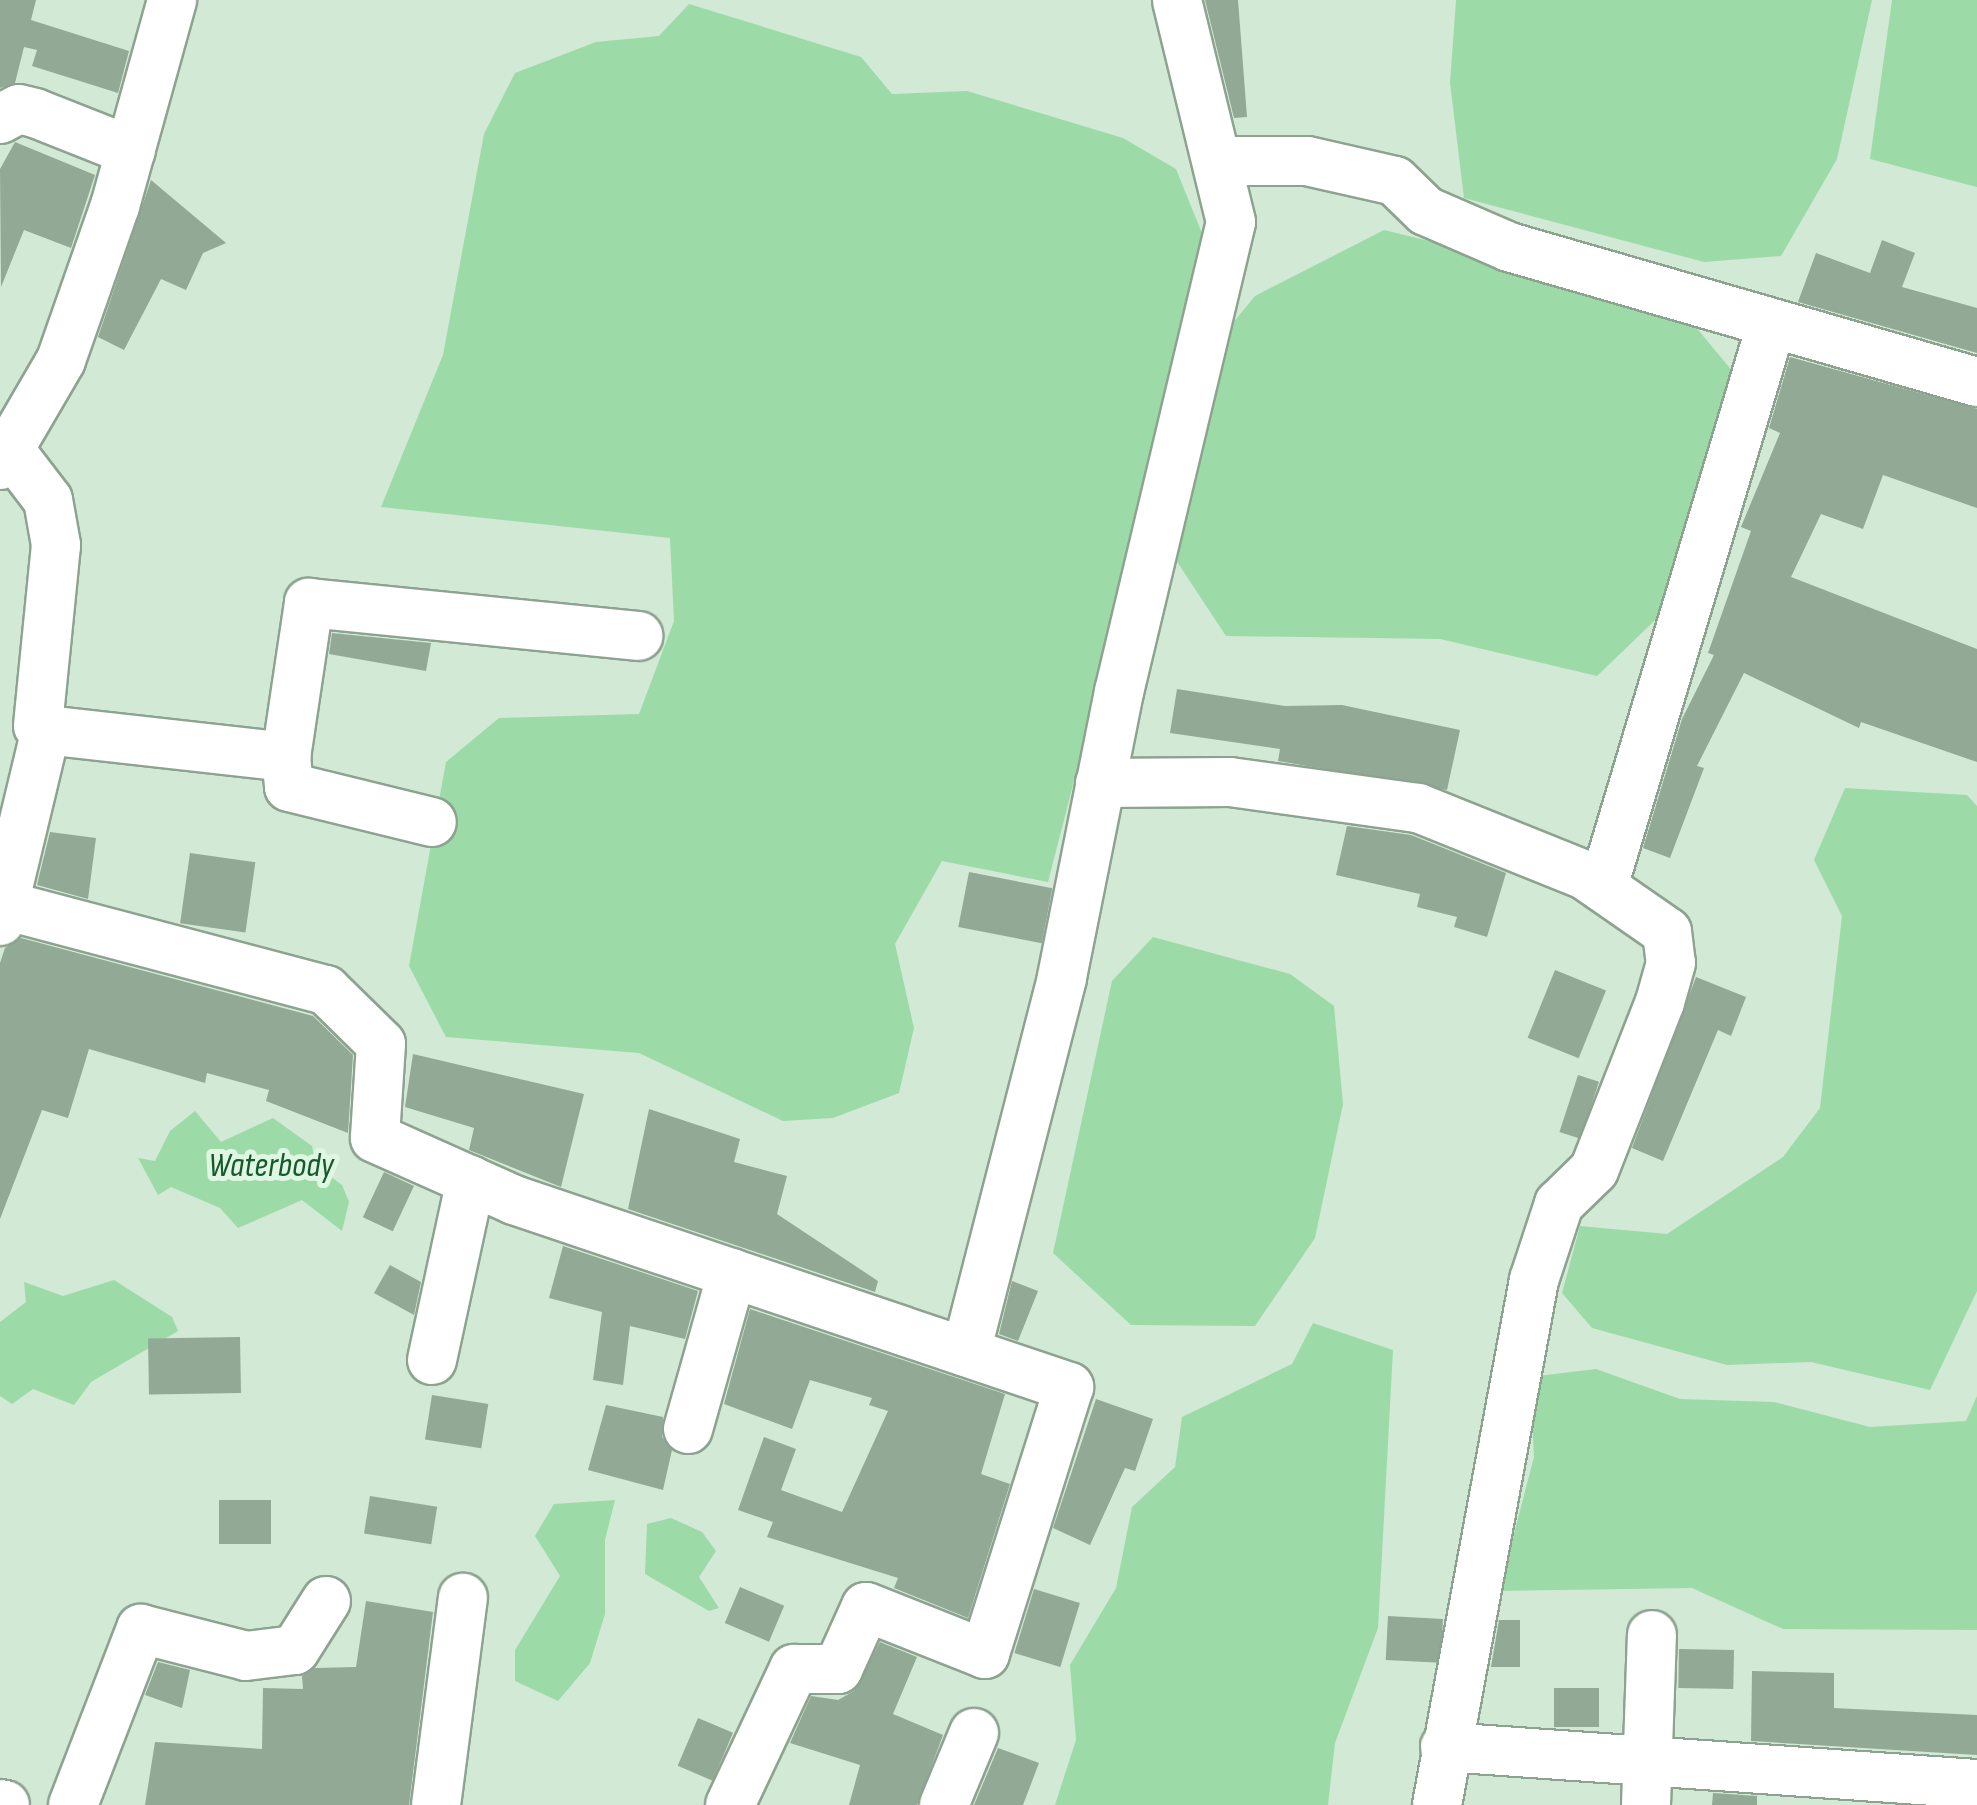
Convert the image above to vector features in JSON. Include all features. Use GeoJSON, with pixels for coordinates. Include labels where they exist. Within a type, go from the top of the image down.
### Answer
{"type":"FeatureCollection","features":[{"type":"Feature","properties":{"kind":"street"},"geometry":{"type":"LineString","coordinates":[[172,0],[131,151],[61,360],[5,457],[48,500],[56,545],[2,910],[326,990],[381,1044],[375,1138],[471,1180],[732,1274],[1069,1387],[985,1654],[866,1607],[838,1669],[794,1669],[730,1805]]}},
{"type":"Feature","properties":{"kind":"street"},"geometry":{"type":"LineString","coordinates":[[966,1352],[1062,978],[1100,784],[1217,297],[1231,222],[1177,0]]}},
{"type":"Feature","properties":{"kind":"street"},"geometry":{"type":"LineString","coordinates":[[0,119],[18,110],[36,113],[131,151]]}},
{"type":"Feature","properties":{"kind":"street"},"geometry":{"type":"LineString","coordinates":[[1217,161],[1308,161],[1395,181],[1426,212],[1508,247],[1771,326],[1977,382]]}},
{"type":"Feature","properties":{"kind":"street"},"geometry":{"type":"LineString","coordinates":[[1603,887],[1771,326]]}},
{"type":"Feature","properties":{"kind":"street"},"geometry":{"type":"LineString","coordinates":[[432,822],[290,787],[286,757],[309,603],[638,636]]}},
{"type":"Feature","properties":{"kind":"street"},"geometry":{"type":"LineString","coordinates":[[28,721],[286,757]]}},
{"type":"Feature","properties":{"kind":"street"},"geometry":{"type":"LineString","coordinates":[[1100,784],[1230,782],[1418,808],[1603,887],[1667,932],[1672,963],[1594,1170],[1558,1204],[1534,1280],[1437,1805]]}},
{"type":"Feature","properties":{"kind":"street"},"geometry":{"type":"LineString","coordinates":[[432,1360],[471,1180]]}},
{"type":"Feature","properties":{"kind":"street"},"geometry":{"type":"LineString","coordinates":[[688,1429],[732,1274]]}},
{"type":"Feature","properties":{"kind":"street"},"geometry":{"type":"LineString","coordinates":[[436,1805],[463,1598]]}},
{"type":"Feature","properties":{"kind":"street"},"geometry":{"type":"LineString","coordinates":[[73,1805],[141,1629],[246,1656],[295,1650],[326,1601]]}},
{"type":"Feature","properties":{"kind":"street"},"geometry":{"type":"LineString","coordinates":[[1648,1783],[1652,1635]]}},
{"type":"Feature","properties":{"kind":"street"},"geometry":{"type":"LineString","coordinates":[[944,1805],[974,1733]]}},
{"type":"Feature","properties":{"kind":"street"},"geometry":{"type":"LineString","coordinates":[[1445,1747],[1648,1783],[1977,1784]]}},
{"type":"Feature","properties":{"kind":"water"},"geometry":{"type":"Polygon","coordinates":[[[1456,0],[1872,0],[1837,159],[1781,256],[1704,262],[1464,198],[1450,83],[1456,0]]]}},
{"type":"Feature","properties":{"kind":"water"},"geometry":{"type":"Polygon","coordinates":[[[1892,0],[1977,0],[1977,187],[1870,159],[1892,0]]]}},
{"type":"Feature","properties":{"kind":"water"},"geometry":{"type":"Polygon","coordinates":[[[689,4],[861,57],[892,94],[967,91],[1123,138],[1176,169],[1210,253],[1048,882],[942,861],[895,944],[914,1028],[899,1093],[833,1118],[783,1121],[639,1053],[446,1037],[409,966],[446,762],[499,718],[639,714],[674,621],[670,538],[381,507],[443,355],[484,134],[515,73],[596,42],[659,36],[689,4]]]}},
{"type":"Feature","properties":{"kind":"water"},"geometry":{"type":"Polygon","coordinates":[[[1384,230],[1674,301],[1739,379],[1675,601],[1597,676],[1440,639],[1226,636],[1164,542],[1223,335],[1255,296],[1384,230]]]}},
{"type":"Feature","properties":{"kind":"water"},"geometry":{"type":"Polygon","coordinates":[[[1845,788],[1967,795],[1977,806],[1977,1291],[1930,1390],[1811,1362],[1727,1365],[1592,1328],[1562,1293],[1580,1226],[1667,1234],[1783,1157],[1820,1108],[1842,916],[1814,860],[1845,788]]]}},
{"type":"Feature","properties":{"kind":"water"},"geometry":{"type":"Polygon","coordinates":[[[1153,937],[1290,974],[1334,1006],[1343,1104],[1315,1238],[1255,1326],[1131,1325],[1053,1253],[1112,981],[1153,937]]]}},
{"type":"Feature","properties":{"kind":"water","name":"Waterbody"},"geometry":{"type":"Polygon","coordinates":[[[195,1111],[221,1142],[273,1118],[312,1146],[316,1166],[342,1185],[349,1202],[342,1231],[302,1200],[238,1228],[220,1208],[171,1187],[158,1195],[138,1158],[155,1161],[170,1131],[195,1111]]]}},
{"type":"Feature","properties":{"kind":"water"},"geometry":{"type":"Polygon","coordinates":[[[114,1280],[172,1317],[178,1331],[91,1382],[74,1405],[33,1389],[12,1404],[0,1396],[0,1322],[26,1302],[24,1282],[63,1296],[114,1280]]]}},
{"type":"Feature","properties":{"kind":"water"},"geometry":{"type":"Polygon","coordinates":[[[1313,1323],[1393,1350],[1378,1628],[1335,1743],[1328,1805],[1055,1805],[1076,1740],[1070,1665],[1116,1588],[1132,1507],[1175,1467],[1182,1417],[1292,1364],[1313,1323]]]}},
{"type":"Feature","properties":{"kind":"water"},"geometry":{"type":"Polygon","coordinates":[[[1596,1369],[1680,1399],[1774,1402],[1870,1427],[1966,1421],[1977,1396],[1977,1630],[1783,1629],[1692,1588],[1499,1591],[1534,1457],[1530,1377],[1596,1369]]]}},
{"type":"Feature","properties":{"kind":"water"},"geometry":{"type":"Polygon","coordinates":[[[615,1500],[605,1540],[605,1614],[590,1663],[558,1701],[515,1681],[515,1650],[560,1576],[535,1536],[554,1504],[615,1500]]]}},
{"type":"Feature","properties":{"kind":"water"},"geometry":{"type":"Polygon","coordinates":[[[671,1518],[702,1532],[716,1551],[699,1577],[719,1608],[709,1611],[645,1574],[647,1524],[671,1518]]]}},
{"type":"Feature","properties":{"kind":"building"},"geometry":{"type":"Polygon","coordinates":[[[0,0],[36,0],[31,20],[129,51],[118,93],[32,66],[37,50],[24,47],[15,83],[0,88],[0,0]]]}},
{"type":"Feature","properties":{"kind":"building"},"geometry":{"type":"Polygon","coordinates":[[[1205,0],[1238,0],[1247,117],[1234,118],[1205,0]]]}},
{"type":"Feature","properties":{"kind":"building"},"geometry":{"type":"Polygon","coordinates":[[[15,142],[95,175],[71,248],[24,230],[1,287],[0,169],[15,142]]]}},
{"type":"Feature","properties":{"kind":"building"},"geometry":{"type":"Polygon","coordinates":[[[151,180],[226,243],[203,253],[186,290],[161,279],[124,350],[98,337],[151,180]]]}},
{"type":"Feature","properties":{"kind":"building"},"geometry":{"type":"Polygon","coordinates":[[[1882,240],[1915,253],[1902,287],[1977,308],[1977,353],[1798,302],[1816,253],[1870,273],[1882,240]]]}},
{"type":"Feature","properties":{"kind":"building"},"geometry":{"type":"Polygon","coordinates":[[[1790,357],[1977,409],[1977,508],[1883,475],[1863,529],[1821,514],[1791,577],[1977,649],[1977,762],[1861,722],[1859,728],[1744,673],[1697,766],[1704,768],[1670,858],[1643,848],[1682,719],[1714,655],[1708,653],[1751,531],[1741,527],[1780,433],[1769,428],[1790,357]]]}},
{"type":"Feature","properties":{"kind":"building"},"geometry":{"type":"Polygon","coordinates":[[[332,633],[431,643],[426,671],[329,654],[332,633]]]}},
{"type":"Feature","properties":{"kind":"building"},"geometry":{"type":"Polygon","coordinates":[[[1177,689],[1285,706],[1342,705],[1460,730],[1447,790],[1278,761],[1280,749],[1170,733],[1177,689]]]}},
{"type":"Feature","properties":{"kind":"building"},"geometry":{"type":"Polygon","coordinates":[[[1347,826],[1411,835],[1506,873],[1487,937],[1454,927],[1457,917],[1417,907],[1420,894],[1336,875],[1347,826]]]}},
{"type":"Feature","properties":{"kind":"building"},"geometry":{"type":"Polygon","coordinates":[[[50,832],[96,838],[88,899],[37,885],[50,832]]]}},
{"type":"Feature","properties":{"kind":"building"},"geometry":{"type":"Polygon","coordinates":[[[190,853],[255,862],[245,932],[180,923],[190,853]]]}},
{"type":"Feature","properties":{"kind":"building"},"geometry":{"type":"Polygon","coordinates":[[[969,872],[1052,888],[1042,943],[958,927],[969,872]]]}},
{"type":"Feature","properties":{"kind":"building"},"geometry":{"type":"Polygon","coordinates":[[[21,938],[313,1016],[353,1055],[348,1133],[266,1101],[269,1090],[207,1073],[205,1083],[89,1049],[68,1118],[42,1110],[0,1219],[0,963],[5,948],[21,938]]]}},
{"type":"Feature","properties":{"kind":"building"},"geometry":{"type":"Polygon","coordinates":[[[1555,970],[1606,991],[1579,1058],[1528,1038],[1555,970]]]}},
{"type":"Feature","properties":{"kind":"building"},"geometry":{"type":"Polygon","coordinates":[[[1696,977],[1746,997],[1731,1036],[1718,1030],[1663,1161],[1632,1148],[1696,977]]]}},
{"type":"Feature","properties":{"kind":"building"},"geometry":{"type":"Polygon","coordinates":[[[413,1054],[584,1094],[561,1187],[469,1150],[474,1128],[405,1107],[413,1054]]]}},
{"type":"Feature","properties":{"kind":"building"},"geometry":{"type":"Polygon","coordinates":[[[1578,1075],[1599,1082],[1580,1139],[1559,1132],[1578,1075]]]}},
{"type":"Feature","properties":{"kind":"building"},"geometry":{"type":"Polygon","coordinates":[[[649,1109],[740,1139],[734,1162],[787,1176],[777,1214],[878,1281],[875,1292],[628,1209],[649,1109]]]}},
{"type":"Feature","properties":{"kind":"building"},"geometry":{"type":"Polygon","coordinates":[[[384,1172],[414,1186],[393,1231],[363,1217],[384,1172]]]}},
{"type":"Feature","properties":{"kind":"building"},"geometry":{"type":"Polygon","coordinates":[[[563,1246],[698,1291],[685,1339],[630,1326],[623,1385],[593,1380],[602,1312],[549,1298],[563,1246]]]}},
{"type":"Feature","properties":{"kind":"building"},"geometry":{"type":"Polygon","coordinates":[[[390,1265],[421,1282],[414,1315],[374,1293],[390,1265]]]}},
{"type":"Feature","properties":{"kind":"building"},"geometry":{"type":"Polygon","coordinates":[[[1012,1281],[1038,1291],[1018,1341],[999,1334],[1012,1281]]]}},
{"type":"Feature","properties":{"kind":"building"},"geometry":{"type":"Polygon","coordinates":[[[750,1309],[1005,1394],[981,1474],[1010,1484],[968,1618],[894,1588],[898,1578],[767,1537],[773,1522],[738,1510],[764,1437],[796,1449],[781,1490],[842,1512],[888,1411],[869,1405],[872,1398],[810,1380],[792,1429],[724,1404],[750,1309]]]}},
{"type":"Feature","properties":{"kind":"building"},"geometry":{"type":"Polygon","coordinates":[[[240,1337],[241,1393],[149,1395],[148,1339],[240,1337]]]}},
{"type":"Feature","properties":{"kind":"building"},"geometry":{"type":"Polygon","coordinates":[[[432,1395],[488,1404],[481,1448],[425,1439],[432,1395]]]}},
{"type":"Feature","properties":{"kind":"building"},"geometry":{"type":"Polygon","coordinates":[[[1096,1399],[1153,1419],[1135,1471],[1125,1468],[1090,1545],[1053,1528],[1096,1399]]]}},
{"type":"Feature","properties":{"kind":"building"},"geometry":{"type":"Polygon","coordinates":[[[606,1405],[663,1417],[662,1437],[672,1450],[663,1490],[588,1470],[606,1405]]]}},
{"type":"Feature","properties":{"kind":"building"},"geometry":{"type":"Polygon","coordinates":[[[370,1496],[437,1507],[431,1544],[364,1534],[370,1496]]]}},
{"type":"Feature","properties":{"kind":"building"},"geometry":{"type":"Polygon","coordinates":[[[219,1500],[271,1500],[271,1544],[219,1544],[219,1500]]]}},
{"type":"Feature","properties":{"kind":"building"},"geometry":{"type":"Polygon","coordinates":[[[740,1587],[784,1606],[769,1642],[725,1623],[740,1587]]]}},
{"type":"Feature","properties":{"kind":"building"},"geometry":{"type":"Polygon","coordinates":[[[1034,1589],[1080,1603],[1060,1667],[1014,1653],[1034,1589]]]}},
{"type":"Feature","properties":{"kind":"building"},"geometry":{"type":"Polygon","coordinates":[[[366,1601],[433,1612],[409,1805],[145,1805],[155,1742],[262,1749],[263,1688],[303,1689],[302,1676],[315,1668],[356,1667],[366,1601]]]}},
{"type":"Feature","properties":{"kind":"building"},"geometry":{"type":"Polygon","coordinates":[[[1388,1616],[1443,1619],[1441,1663],[1386,1660],[1388,1616]]]}},
{"type":"Feature","properties":{"kind":"building"},"geometry":{"type":"Polygon","coordinates":[[[1499,1620],[1520,1620],[1520,1667],[1491,1667],[1499,1620]]]}},
{"type":"Feature","properties":{"kind":"building"},"geometry":{"type":"Polygon","coordinates":[[[880,1642],[917,1657],[893,1714],[943,1735],[917,1805],[849,1805],[860,1765],[790,1743],[811,1696],[838,1700],[854,1691],[880,1642]]]}},
{"type":"Feature","properties":{"kind":"building"},"geometry":{"type":"Polygon","coordinates":[[[1679,1649],[1734,1650],[1733,1689],[1678,1688],[1679,1649]]]}},
{"type":"Feature","properties":{"kind":"building"},"geometry":{"type":"Polygon","coordinates":[[[158,1662],[190,1670],[182,1708],[145,1695],[158,1662]]]}},
{"type":"Feature","properties":{"kind":"building"},"geometry":{"type":"Polygon","coordinates":[[[1752,1671],[1834,1673],[1834,1708],[1977,1715],[1977,1755],[1751,1741],[1752,1671]]]}},
{"type":"Feature","properties":{"kind":"building"},"geometry":{"type":"Polygon","coordinates":[[[1554,1688],[1599,1688],[1599,1727],[1554,1727],[1554,1688]]]}},
{"type":"Feature","properties":{"kind":"building"},"geometry":{"type":"Polygon","coordinates":[[[698,1718],[733,1733],[713,1781],[678,1766],[698,1718]]]}},
{"type":"Feature","properties":{"kind":"building"},"geometry":{"type":"Polygon","coordinates":[[[998,1748],[1039,1763],[1023,1805],[974,1805],[998,1748]]]}},
{"type":"Feature","properties":{"kind":"building"},"geometry":{"type":"Polygon","coordinates":[[[1713,1793],[1757,1796],[1757,1805],[1712,1805],[1713,1793]]]}}]}
